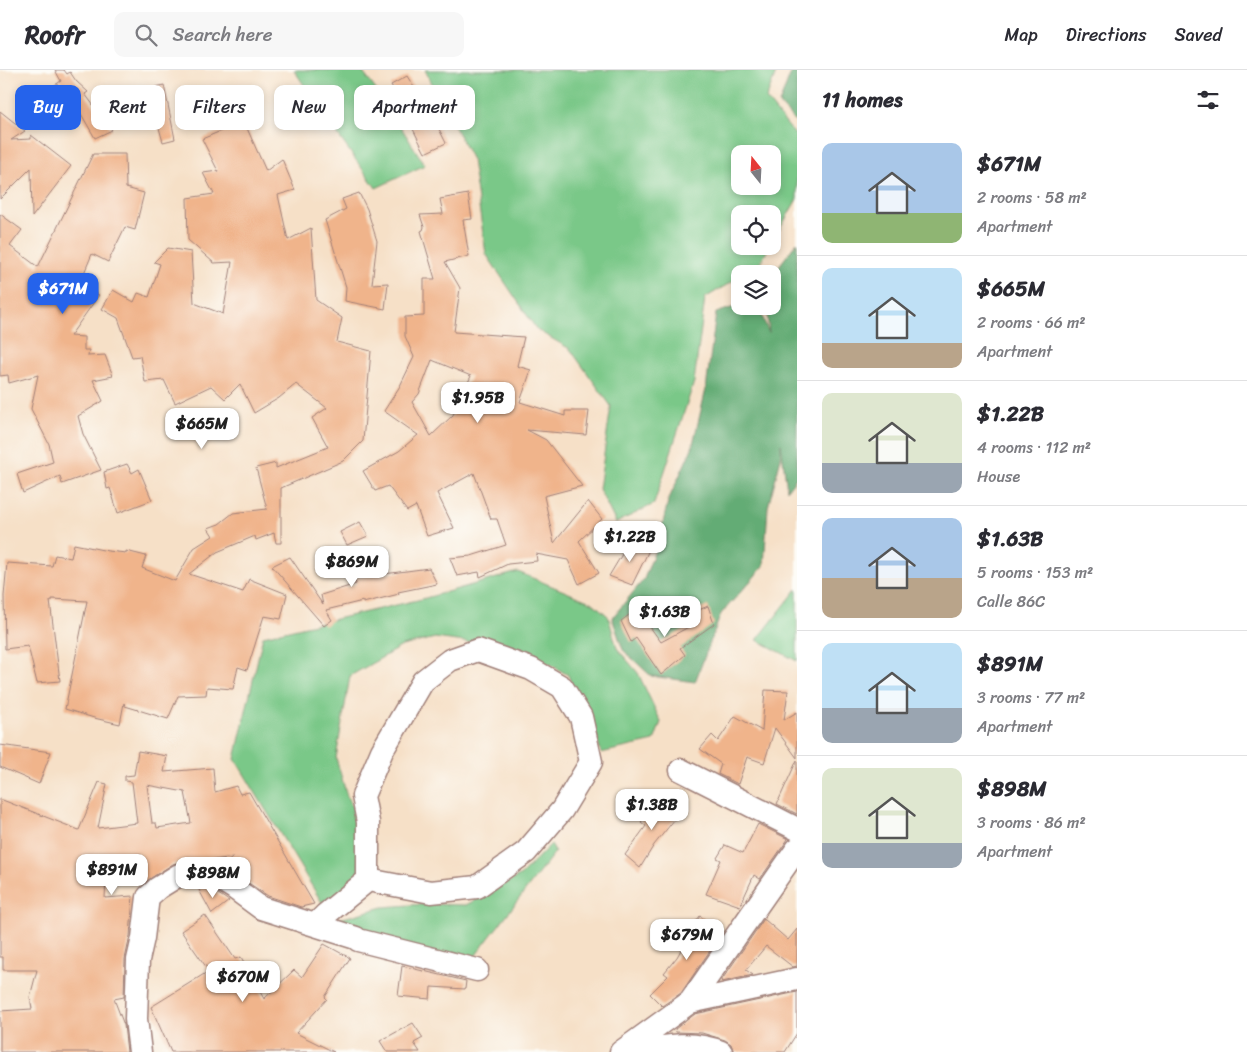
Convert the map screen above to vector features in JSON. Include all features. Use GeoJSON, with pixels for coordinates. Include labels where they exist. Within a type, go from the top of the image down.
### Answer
{"type":"FeatureCollection","features":[{"type":"Feature","properties":{"kind":"street"},"geometry":{"type":"LineString","coordinates":[[315,925],[368,880],[431,892],[477,887],[526,852],[562,810],[591,762],[581,717],[562,687],[531,669],[478,650],[450,660],[423,681],[382,751],[363,796],[368,822],[368,880]]}},
{"type":"Feature","properties":{"kind":"street"},"geometry":{"type":"LineString","coordinates":[[681,770],[797,829]]}},
{"type":"Feature","properties":{"kind":"street"},"geometry":{"type":"LineString","coordinates":[[621,1052],[690,1002],[797,849]]}},
{"type":"Feature","properties":{"kind":"street"},"geometry":{"type":"LineString","coordinates":[[140,1052],[136,1019],[138,960],[148,897],[178,875],[213,875],[261,908],[358,940],[477,970]]}},
{"type":"Feature","properties":{"kind":"street"},"geometry":{"type":"LineString","coordinates":[[690,1002],[797,979]]}},
{"type":"Feature","properties":{"kind":"street"},"geometry":{"type":"LineString","coordinates":[[640,1052],[662,1046],[691,1044],[721,1052]]}},
{"type":"Feature","properties":{"kind":"green space"},"geometry":{"type":"Polygon","coordinates":[[[294,70],[361,70],[372,85],[354,85],[354,130],[403,130],[425,165],[376,188],[334,130],[344,130],[344,85],[304,85],[294,70]]]}},
{"type":"Feature","properties":{"kind":"green space"},"geometry":{"type":"Polygon","coordinates":[[[425,70],[777,70],[766,99],[797,137],[797,199],[781,227],[781,205],[731,205],[731,255],[765,255],[758,265],[731,265],[731,282],[705,298],[694,382],[654,504],[616,523],[599,489],[611,406],[570,349],[537,330],[486,254],[472,160],[456,130],[475,130],[475,85],[433,85],[425,70]]]}},
{"type":"Feature","properties":{"kind":"green space"},"geometry":{"type":"Polygon","coordinates":[[[792,70],[797,70],[797,124],[779,104],[792,70]]]}},
{"type":"Feature","properties":{"kind":"green space"},"geometry":{"type":"Polygon","coordinates":[[[797,242],[797,477],[787,490],[781,444],[781,458],[768,507],[764,566],[721,614],[695,682],[651,676],[623,650],[612,618],[644,579],[659,540],[668,501],[692,448],[706,389],[716,313],[731,308],[731,315],[762,315],[769,333],[767,315],[781,315],[780,265],[797,242]]]}},
{"type":"Feature","properties":{"kind":"green space"},"geometry":{"type":"Polygon","coordinates":[[[518,572],[593,603],[608,616],[617,648],[638,673],[661,722],[654,741],[601,753],[595,730],[579,702],[568,675],[525,650],[435,638],[402,646],[350,676],[336,758],[347,796],[356,815],[360,876],[324,906],[235,759],[263,636],[422,599],[518,572]]]}},
{"type":"Feature","properties":{"kind":"green space"},"geometry":{"type":"Polygon","coordinates":[[[797,589],[797,661],[757,640],[797,589]]]}},
{"type":"Feature","properties":{"kind":"green space"},"geometry":{"type":"Polygon","coordinates":[[[551,844],[555,852],[469,964],[334,925],[336,920],[383,907],[424,904],[466,905],[521,875],[551,844]]]}},
{"type":"Feature","properties":{"kind":"building"},"geometry":{"type":"Polygon","coordinates":[[[55,70],[64,70],[67,74],[70,72],[80,85],[55,85],[61,81],[55,70]]]}},
{"type":"Feature","properties":{"kind":"building"},"geometry":{"type":"Polygon","coordinates":[[[407,76],[413,85],[391,85],[407,76]]]}},
{"type":"Feature","properties":{"kind":"building"},"geometry":{"type":"Polygon","coordinates":[[[81,86],[88,92],[85,94],[91,102],[91,130],[112,130],[95,138],[81,114],[81,86]]]}},
{"type":"Feature","properties":{"kind":"building"},"geometry":{"type":"Polygon","coordinates":[[[165,90],[175,139],[163,142],[160,130],[165,130],[165,90]]]}},
{"type":"Feature","properties":{"kind":"building"},"geometry":{"type":"Polygon","coordinates":[[[0,111],[15,123],[15,130],[25,131],[11,140],[31,139],[31,135],[71,166],[32,217],[31,168],[0,199],[0,111]]]}},
{"type":"Feature","properties":{"kind":"building"},"geometry":{"type":"Polygon","coordinates":[[[223,130],[248,130],[266,171],[282,159],[295,190],[278,195],[288,240],[311,228],[316,300],[342,318],[337,342],[371,351],[363,441],[343,461],[281,488],[281,543],[276,543],[274,533],[256,540],[255,536],[217,552],[189,574],[243,592],[249,579],[287,594],[281,619],[264,616],[247,670],[238,667],[233,689],[207,687],[206,695],[178,696],[168,719],[125,706],[124,703],[120,724],[65,709],[87,601],[52,599],[50,601],[60,681],[37,683],[28,646],[5,649],[4,596],[7,563],[52,566],[55,555],[71,558],[74,544],[108,551],[126,553],[126,551],[146,556],[142,568],[175,581],[194,548],[213,536],[208,528],[219,524],[233,513],[267,509],[256,468],[276,463],[276,468],[328,447],[312,418],[327,408],[296,384],[279,398],[254,413],[240,384],[225,399],[211,386],[175,403],[164,380],[145,382],[140,356],[132,357],[118,318],[102,309],[113,290],[134,302],[138,293],[149,297],[160,264],[154,262],[168,248],[191,252],[194,303],[223,314],[232,262],[214,263],[188,240],[187,198],[214,194],[203,173],[218,171],[202,139],[223,130]]]}},
{"type":"Feature","properties":{"kind":"building"},"geometry":{"type":"Polygon","coordinates":[[[414,130],[440,130],[446,143],[425,153],[414,130]]]}},
{"type":"Feature","properties":{"kind":"building"},"geometry":{"type":"Polygon","coordinates":[[[93,154],[125,154],[126,188],[144,193],[135,230],[125,227],[108,262],[92,254],[79,285],[99,295],[70,336],[84,337],[84,350],[89,350],[88,356],[105,355],[113,376],[93,380],[103,401],[78,416],[83,434],[101,470],[62,484],[60,476],[23,493],[17,474],[53,462],[49,444],[31,409],[38,375],[9,383],[8,375],[0,376],[0,214],[22,230],[10,246],[38,267],[93,154]]]}},
{"type":"Feature","properties":{"kind":"building"},"geometry":{"type":"Polygon","coordinates":[[[359,193],[367,209],[377,241],[372,284],[388,283],[385,309],[345,301],[346,287],[325,220],[346,209],[342,199],[359,193]]]}},
{"type":"Feature","properties":{"kind":"building"},"geometry":{"type":"Polygon","coordinates":[[[468,194],[472,219],[463,220],[469,256],[445,262],[460,288],[454,332],[524,337],[517,366],[531,370],[520,402],[565,416],[565,411],[589,411],[586,435],[527,430],[546,440],[582,486],[544,496],[554,543],[588,501],[602,519],[579,541],[599,573],[579,584],[568,560],[536,554],[537,561],[508,564],[480,577],[479,572],[457,576],[450,558],[471,556],[506,545],[497,519],[491,519],[474,473],[437,493],[454,528],[427,536],[416,506],[407,511],[388,486],[375,491],[363,471],[399,451],[418,435],[384,411],[400,386],[414,357],[405,336],[405,317],[424,316],[424,279],[435,279],[421,231],[424,227],[420,215],[443,214],[440,199],[468,194]],[[432,360],[419,394],[412,402],[431,436],[453,415],[471,376],[432,360]]]}},
{"type":"Feature","properties":{"kind":"building"},"geometry":{"type":"Polygon","coordinates":[[[127,464],[132,473],[139,469],[152,500],[118,513],[110,488],[107,489],[104,472],[127,464]]]}},
{"type":"Feature","properties":{"kind":"building"},"geometry":{"type":"Polygon","coordinates":[[[360,522],[368,536],[347,545],[340,532],[360,522]]]}},
{"type":"Feature","properties":{"kind":"building"},"geometry":{"type":"Polygon","coordinates":[[[630,541],[650,548],[632,585],[609,576],[630,541]]]}},
{"type":"Feature","properties":{"kind":"building"},"geometry":{"type":"Polygon","coordinates":[[[290,557],[323,605],[321,595],[356,584],[354,578],[429,568],[437,584],[398,592],[399,594],[363,603],[363,601],[326,610],[332,620],[324,626],[272,566],[290,557]]]}},
{"type":"Feature","properties":{"kind":"building"},"geometry":{"type":"Polygon","coordinates":[[[708,606],[714,624],[680,648],[685,655],[661,675],[636,638],[631,642],[621,621],[637,609],[661,642],[694,624],[690,614],[708,606]]]}},
{"type":"Feature","properties":{"kind":"building"},"geometry":{"type":"Polygon","coordinates":[[[765,690],[788,691],[784,720],[797,712],[797,758],[775,728],[764,763],[747,757],[738,784],[718,774],[721,764],[700,749],[712,735],[718,741],[735,716],[762,731],[765,690]]]}},
{"type":"Feature","properties":{"kind":"building"},"geometry":{"type":"Polygon","coordinates":[[[0,745],[51,752],[39,784],[0,767],[0,745]]]}},
{"type":"Feature","properties":{"kind":"building"},"geometry":{"type":"Polygon","coordinates":[[[138,751],[167,756],[164,772],[213,768],[215,792],[236,786],[240,794],[249,792],[314,904],[301,907],[268,896],[223,866],[233,857],[202,862],[179,862],[145,882],[143,881],[140,854],[107,858],[105,898],[133,896],[130,936],[125,959],[124,997],[114,999],[124,1025],[127,1052],[0,1052],[0,1011],[32,1009],[30,997],[37,970],[3,970],[3,957],[0,957],[0,799],[79,830],[99,782],[107,784],[98,828],[137,823],[132,782],[125,781],[125,776],[134,775],[138,751]],[[147,785],[152,823],[156,823],[157,828],[191,823],[185,792],[147,785]]]}},
{"type":"Feature","properties":{"kind":"building"},"geometry":{"type":"Polygon","coordinates":[[[797,760],[797,814],[777,804],[797,760]]]}},
{"type":"Feature","properties":{"kind":"building"},"geometry":{"type":"Polygon","coordinates":[[[660,798],[679,814],[654,845],[640,868],[625,855],[646,826],[641,822],[660,798]]]}},
{"type":"Feature","properties":{"kind":"building"},"geometry":{"type":"Polygon","coordinates":[[[758,824],[788,839],[760,879],[754,875],[740,906],[706,894],[721,860],[717,858],[725,845],[743,853],[758,824]]]}},
{"type":"Feature","properties":{"kind":"building"},"geometry":{"type":"Polygon","coordinates":[[[198,888],[209,888],[229,901],[212,914],[198,888]]]}},
{"type":"Feature","properties":{"kind":"building"},"geometry":{"type":"Polygon","coordinates":[[[205,915],[235,959],[241,957],[264,999],[294,970],[302,977],[324,944],[350,958],[325,997],[327,999],[296,1033],[334,1052],[171,1052],[151,1007],[209,971],[181,931],[205,915]]]}},
{"type":"Feature","properties":{"kind":"building"},"geometry":{"type":"Polygon","coordinates":[[[700,916],[722,933],[681,993],[662,1006],[650,994],[668,976],[664,973],[677,957],[688,937],[686,935],[700,916]]]}},
{"type":"Feature","properties":{"kind":"building"},"geometry":{"type":"Polygon","coordinates":[[[764,919],[788,940],[797,929],[797,966],[793,967],[766,946],[746,970],[753,975],[722,982],[721,981],[764,919]]]}},
{"type":"Feature","properties":{"kind":"building"},"geometry":{"type":"Polygon","coordinates":[[[402,966],[466,981],[465,989],[431,987],[430,999],[398,996],[402,966]]]}},
{"type":"Feature","properties":{"kind":"building"},"geometry":{"type":"Polygon","coordinates":[[[797,992],[797,1033],[785,1052],[734,1052],[731,1044],[725,1040],[702,1033],[676,1032],[675,1029],[695,1014],[797,992]]]}},
{"type":"Feature","properties":{"kind":"building"},"geometry":{"type":"Polygon","coordinates":[[[413,1023],[423,1038],[414,1043],[420,1052],[387,1052],[380,1041],[413,1023]]]}}]}
